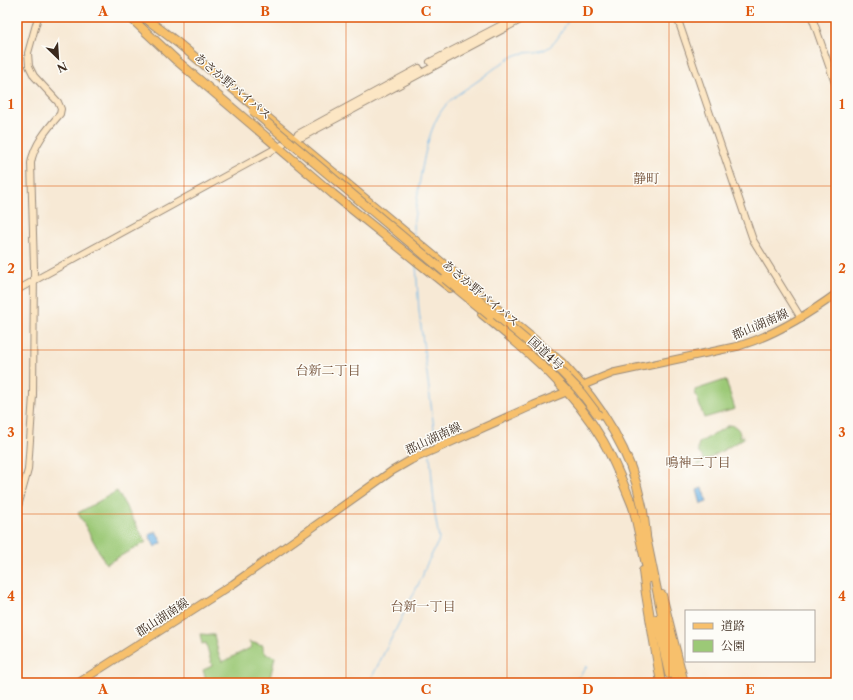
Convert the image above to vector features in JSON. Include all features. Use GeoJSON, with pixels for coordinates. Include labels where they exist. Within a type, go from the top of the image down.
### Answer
{"type":"FeatureCollection","features":[{"type":"Feature","properties":{"kind":"highway","name":"あさか野バイパス"},"geometry":{"type":"LineString","coordinates":[[131,17],[251,113],[546,356],[576,386],[615,443],[626,469],[639,508],[646,536],[676,683]]}},
{"type":"Feature","properties":{"kind":"highway"},"geometry":{"type":"LineString","coordinates":[[131,17],[176,60],[279,147]]}},
{"type":"Feature","properties":{"kind":"highway","name":"あさか野バイパス"},"geometry":{"type":"LineString","coordinates":[[142,17],[251,113]]}},
{"type":"Feature","properties":{"kind":"highway"},"geometry":{"type":"LineString","coordinates":[[142,17],[178,43],[561,362],[583,385],[608,420],[629,463],[642,504],[646,536]]}},
{"type":"Feature","properties":{"kind":"highway","name":"国道4号"},"geometry":{"type":"LineString","coordinates":[[279,147],[333,194],[470,304],[532,356],[558,381],[585,414],[604,442],[633,507]]}},
{"type":"Feature","properties":{"kind":"highway","name":"あさか野バイパス"},"geometry":{"type":"LineString","coordinates":[[596,416],[617,458],[633,507],[670,683]]}},
{"type":"Feature","properties":{"kind":"highway"},"geometry":{"type":"LineString","coordinates":[[638,526],[646,594],[661,683]]}},
{"type":"Feature","properties":{"kind":"highway"},"geometry":{"type":"LineString","coordinates":[[648,546],[673,634],[684,683]]}},
{"type":"Feature","properties":{"kind":"main road","name":"郡山湖南線"},"geometry":{"type":"LineString","coordinates":[[78,683],[234,584],[394,470],[411,460],[567,391],[613,373],[739,346],[779,330],[801,318],[836,294]]}},
{"type":"Feature","properties":{"kind":"street"},"geometry":{"type":"LineString","coordinates":[[17,510],[25,482],[29,460],[33,368],[34,281],[30,171],[31,161],[32,154],[36,146],[60,114],[61,109],[58,102],[34,76],[29,66],[28,53],[38,17]]}},
{"type":"Feature","properties":{"kind":"street"},"geometry":{"type":"LineString","coordinates":[[294,139],[298,134],[517,17]]}},
{"type":"Feature","properties":{"kind":"street"},"geometry":{"type":"LineString","coordinates":[[17,290],[279,147],[294,139],[302,137],[526,17]]}},
{"type":"Feature","properties":{"kind":"street"},"geometry":{"type":"LineString","coordinates":[[677,17],[753,240],[801,318]]}},
{"type":"Feature","properties":{"kind":"street"},"geometry":{"type":"LineString","coordinates":[[812,17],[836,86]]}},
{"type":"Feature","properties":{"kind":"green space"},"geometry":{"type":"Polygon","coordinates":[[[725,380],[735,409],[704,418],[695,390],[725,380]]]}},
{"type":"Feature","properties":{"kind":"green space"},"geometry":{"type":"Polygon","coordinates":[[[730,425],[736,427],[739,430],[740,437],[743,436],[744,438],[698,465],[697,463],[704,459],[698,452],[699,443],[730,425]]]}},
{"type":"Feature","properties":{"kind":"green space"},"geometry":{"type":"Polygon","coordinates":[[[117,491],[146,542],[106,564],[78,513],[117,491]]]}},
{"type":"Feature","properties":{"kind":"green space"},"geometry":{"type":"Polygon","coordinates":[[[200,634],[214,635],[222,662],[252,647],[249,642],[263,645],[263,649],[266,654],[275,657],[270,678],[291,681],[287,683],[207,683],[203,670],[212,666],[206,643],[202,644],[200,634]]]}},
{"type":"Feature","properties":{"kind":"water"},"geometry":{"type":"Polygon","coordinates":[[[702,488],[707,502],[701,504],[697,490],[702,488]]]}},
{"type":"Feature","properties":{"kind":"water"},"geometry":{"type":"Polygon","coordinates":[[[156,531],[162,543],[155,547],[149,535],[156,531]]]}},
{"type":"Feature","properties":{"kind":"waterway"},"geometry":{"type":"LineString","coordinates":[[414,236],[413,226],[427,146],[438,117],[445,106],[456,95],[510,58],[520,54],[541,51],[551,46],[570,17]]}},
{"type":"Feature","properties":{"kind":"waterway"},"geometry":{"type":"LineString","coordinates":[[416,265],[419,311],[436,444]]}},
{"type":"Feature","properties":{"kind":"waterway"},"geometry":{"type":"LineString","coordinates":[[369,683],[438,542],[439,538],[435,515],[430,455]]}},
{"type":"Feature","properties":{"kind":"waterway"},"geometry":{"type":"LineString","coordinates":[[562,683],[579,677],[587,666]]}},
{"type":"Feature","properties":{"kind":"district","name":"静町"},"geometry":{"type":"Point","coordinates":[646,178]}},
{"type":"Feature","properties":{"kind":"district","name":"台新二丁目"},"geometry":{"type":"Point","coordinates":[328,370]}},
{"type":"Feature","properties":{"kind":"district","name":"鳴神二丁目"},"geometry":{"type":"Point","coordinates":[698,462]}},
{"type":"Feature","properties":{"kind":"district","name":"台新一丁目"},"geometry":{"type":"Point","coordinates":[423,606]}}]}
